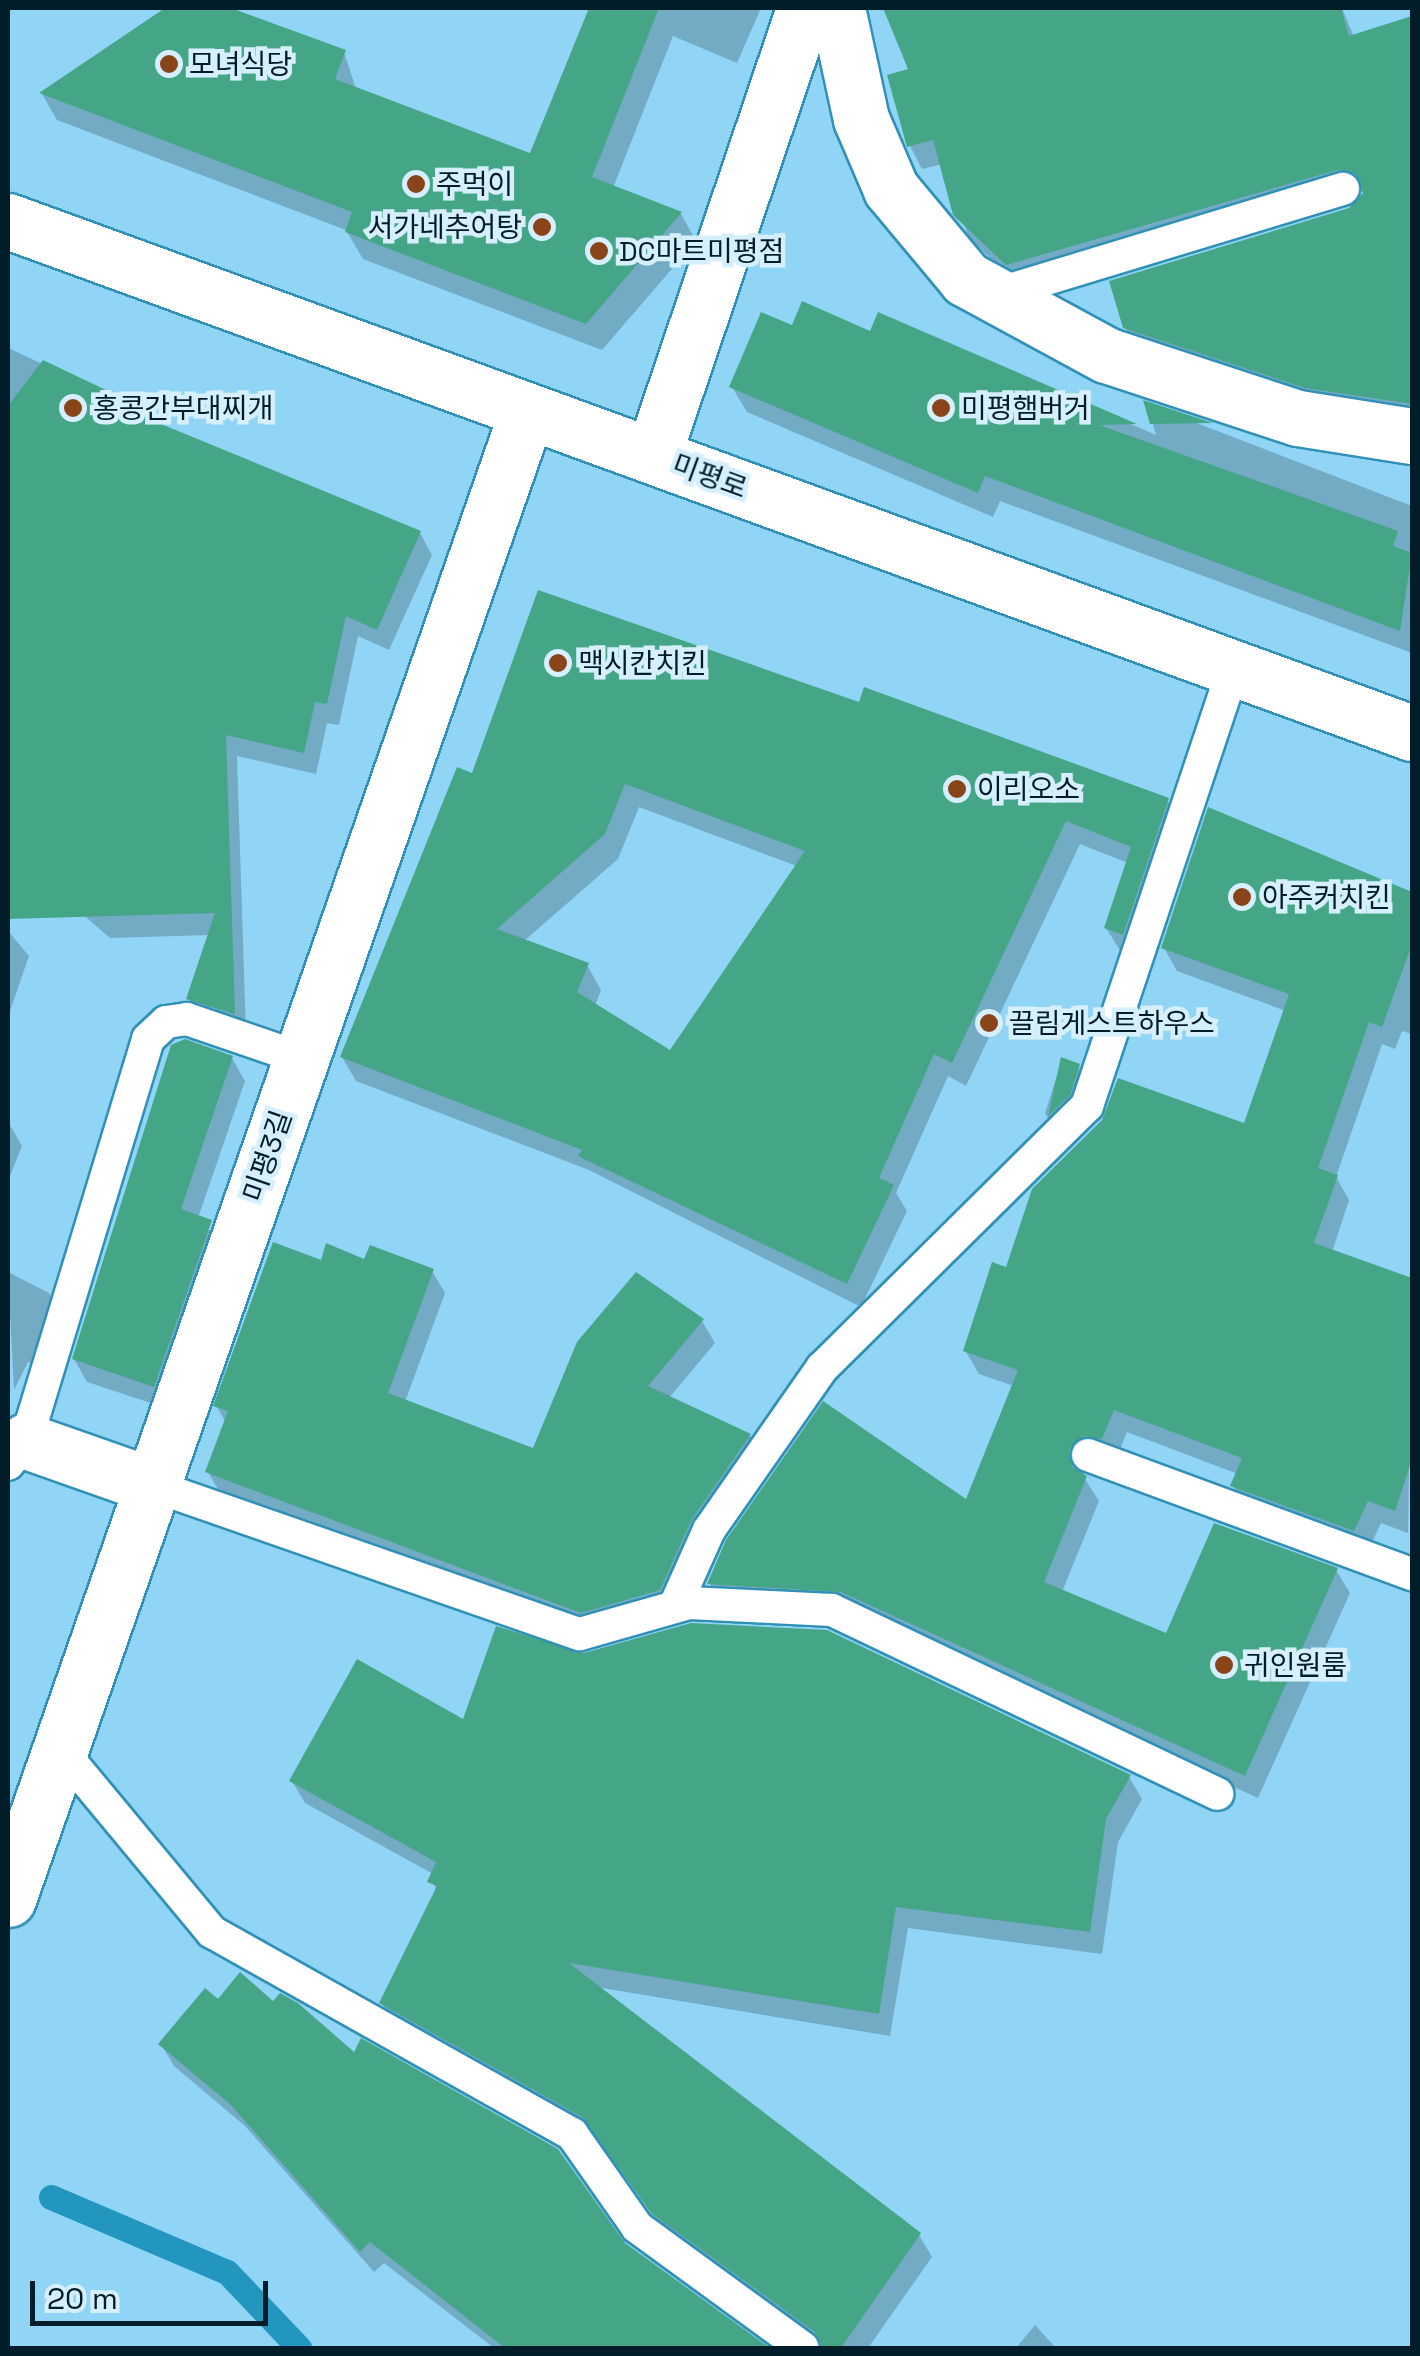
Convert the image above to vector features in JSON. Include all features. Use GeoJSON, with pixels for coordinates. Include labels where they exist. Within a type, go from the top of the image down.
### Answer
{"type":"FeatureCollection","features":[{"type":"Feature","properties":{"kind":"street"},"geometry":{"type":"LineString","coordinates":[[653,455],[804,8]]}},
{"type":"Feature","properties":{"kind":"street"},"geometry":{"type":"LineString","coordinates":[[837,8],[862,119],[891,190],[942,260],[990,296],[1052,334],[1162,375],[1298,418],[1412,436]]}},
{"type":"Feature","properties":{"kind":"street","name":"미평로"},"geometry":{"type":"LineString","coordinates":[[8,221],[1412,733]]}},
{"type":"Feature","properties":{"kind":"street","name":"미평3길"},"geometry":{"type":"LineString","coordinates":[[8,1899],[527,412]]}},
{"type":"Feature","properties":{"kind":"street"},"geometry":{"type":"LineString","coordinates":[[17,1453],[151,1485]]}},
{"type":"Feature","properties":{"kind":"lane"},"geometry":{"type":"LineString","coordinates":[[990,296],[1343,189]]}},
{"type":"Feature","properties":{"kind":"lane"},"geometry":{"type":"LineString","coordinates":[[675,1606],[709,1530],[822,1368],[1088,1106],[1234,667]]}},
{"type":"Feature","properties":{"kind":"lane"},"geometry":{"type":"LineString","coordinates":[[17,1453],[148,1038],[166,1022],[188,1019],[301,1058]]}},
{"type":"Feature","properties":{"kind":"lane"},"geometry":{"type":"LineString","coordinates":[[1088,1456],[1412,1574]]}},
{"type":"Feature","properties":{"kind":"lane"},"geometry":{"type":"LineString","coordinates":[[151,1485],[551,1628],[608,1631],[675,1606],[853,1616],[1217,1794]]}},
{"type":"Feature","properties":{"kind":"lane"},"geometry":{"type":"LineString","coordinates":[[60,1749],[212,1932],[572,2134],[637,2228],[802,2348]]}},
{"type":"Feature","properties":{"kind":"building"},"geometry":{"type":"Polygon","coordinates":[[[165,8],[231,8],[346,50],[335,79],[530,153],[589,8],[659,8],[592,177],[682,212],[586,324],[345,232],[352,212],[39,93],[165,8]]]}},
{"type":"Feature","properties":{"kind":"building"},"geometry":{"type":"Polygon","coordinates":[[[883,8],[1341,8],[1349,36],[1412,16],[1412,404],[1305,388],[1123,328],[1109,281],[1349,208],[1363,193],[1356,174],[1337,170],[1006,265],[953,215],[933,140],[907,147],[887,75],[908,69],[883,8]]]}},
{"type":"Feature","properties":{"kind":"building"},"geometry":{"type":"Polygon","coordinates":[[[802,301],[870,331],[878,312],[1137,424],[1099,425],[1398,531],[1393,546],[1412,553],[1400,631],[985,476],[978,493],[729,387],[761,312],[792,325],[802,301]]]}},
{"type":"Feature","properties":{"kind":"building"},"geometry":{"type":"Polygon","coordinates":[[[43,360],[131,402],[127,410],[421,531],[377,630],[346,616],[327,704],[315,702],[304,753],[226,735],[235,1014],[186,999],[215,913],[8,919],[8,406],[43,360]]]}},
{"type":"Feature","properties":{"kind":"building"},"geometry":{"type":"Polygon","coordinates":[[[1143,400],[1213,423],[1150,424],[1143,400]]]}},
{"type":"Feature","properties":{"kind":"building"},"geometry":{"type":"Polygon","coordinates":[[[538,590],[859,702],[864,687],[1169,798],[1123,935],[1104,928],[1131,847],[1066,821],[952,1063],[934,1054],[879,1178],[894,1185],[847,1284],[578,1156],[582,1150],[340,1057],[457,767],[472,773],[538,590]],[[625,784],[605,834],[497,929],[589,963],[577,992],[670,1050],[805,851],[625,784]]]}},
{"type":"Feature","properties":{"kind":"building"},"geometry":{"type":"Polygon","coordinates":[[[1208,807],[1412,892],[1412,944],[1382,1027],[1369,1022],[1318,1168],[1338,1175],[1314,1243],[1412,1278],[1412,1459],[1395,1511],[1368,1501],[1354,1531],[1230,1486],[1242,1458],[1114,1410],[1102,1439],[1084,1436],[1069,1449],[1072,1467],[1087,1476],[1044,1582],[1166,1633],[1214,1523],[1338,1568],[1245,1776],[841,1592],[707,1584],[726,1540],[823,1401],[966,1499],[1018,1370],[963,1351],[992,1262],[1006,1267],[1032,1189],[1102,1120],[1118,1078],[1244,1123],[1289,994],[1161,948],[1208,807]]]}},
{"type":"Feature","properties":{"kind":"building"},"geometry":{"type":"Polygon","coordinates":[[[185,1039],[233,1056],[181,1209],[212,1220],[154,1387],[72,1359],[171,1045],[185,1039]]]}},
{"type":"Feature","properties":{"kind":"building"},"geometry":{"type":"Polygon","coordinates":[[[1061,1057],[1080,1064],[1070,1095],[1048,1116],[1061,1057]]]}},
{"type":"Feature","properties":{"kind":"building"},"geometry":{"type":"Polygon","coordinates":[[[273,1242],[321,1260],[326,1243],[364,1259],[370,1245],[434,1269],[388,1393],[533,1448],[577,1342],[636,1272],[704,1319],[648,1386],[751,1434],[692,1519],[660,1590],[581,1613],[205,1472],[228,1411],[213,1406],[273,1242]]]}},
{"type":"Feature","properties":{"kind":"building"},"geometry":{"type":"Polygon","coordinates":[[[691,1623],[827,1630],[1131,1775],[1106,1819],[1090,1932],[896,1907],[879,2014],[569,1963],[921,2233],[841,2348],[823,2348],[815,2332],[651,2213],[582,2117],[379,2003],[437,1886],[427,1882],[436,1862],[289,1781],[357,1659],[463,1719],[496,1626],[584,1653],[691,1623]]]}},
{"type":"Feature","properties":{"kind":"building"},"geometry":{"type":"Polygon","coordinates":[[[240,1972],[273,2001],[280,1993],[298,2003],[354,2052],[361,2038],[558,2149],[625,2243],[770,2348],[505,2348],[370,2242],[360,2252],[230,2104],[158,2044],[205,1988],[218,1999],[240,1972]]]}},
{"type":"Feature","properties":{"kind":"waterway"},"geometry":{"type":"LineString","coordinates":[[51,2197],[227,2272],[299,2348]]}},
{"type":"Feature","properties":{"kind":"place","name":"모녀식당"},"geometry":{"type":"Point","coordinates":[169,64]}},
{"type":"Feature","properties":{"kind":"place","name":"주먹이"},"geometry":{"type":"Point","coordinates":[416,184]}},
{"type":"Feature","properties":{"kind":"place","name":"서가네추어탕"},"geometry":{"type":"Point","coordinates":[542,227]}},
{"type":"Feature","properties":{"kind":"place","name":"DC마트미평점"},"geometry":{"type":"Point","coordinates":[599,251]}},
{"type":"Feature","properties":{"kind":"place","name":"홍콩간부대찌개"},"geometry":{"type":"Point","coordinates":[73,408]}},
{"type":"Feature","properties":{"kind":"place","name":"미평햄버거"},"geometry":{"type":"Point","coordinates":[941,408]}},
{"type":"Feature","properties":{"kind":"place","name":"맥시칸치킨"},"geometry":{"type":"Point","coordinates":[558,663]}},
{"type":"Feature","properties":{"kind":"place","name":"이리오소"},"geometry":{"type":"Point","coordinates":[957,789]}},
{"type":"Feature","properties":{"kind":"place","name":"아주커치킨"},"geometry":{"type":"Point","coordinates":[1242,897]}},
{"type":"Feature","properties":{"kind":"place","name":"끌림게스트하우스"},"geometry":{"type":"Point","coordinates":[989,1023]}},
{"type":"Feature","properties":{"kind":"place","name":"귀인원룸"},"geometry":{"type":"Point","coordinates":[1224,1665]}}]}
